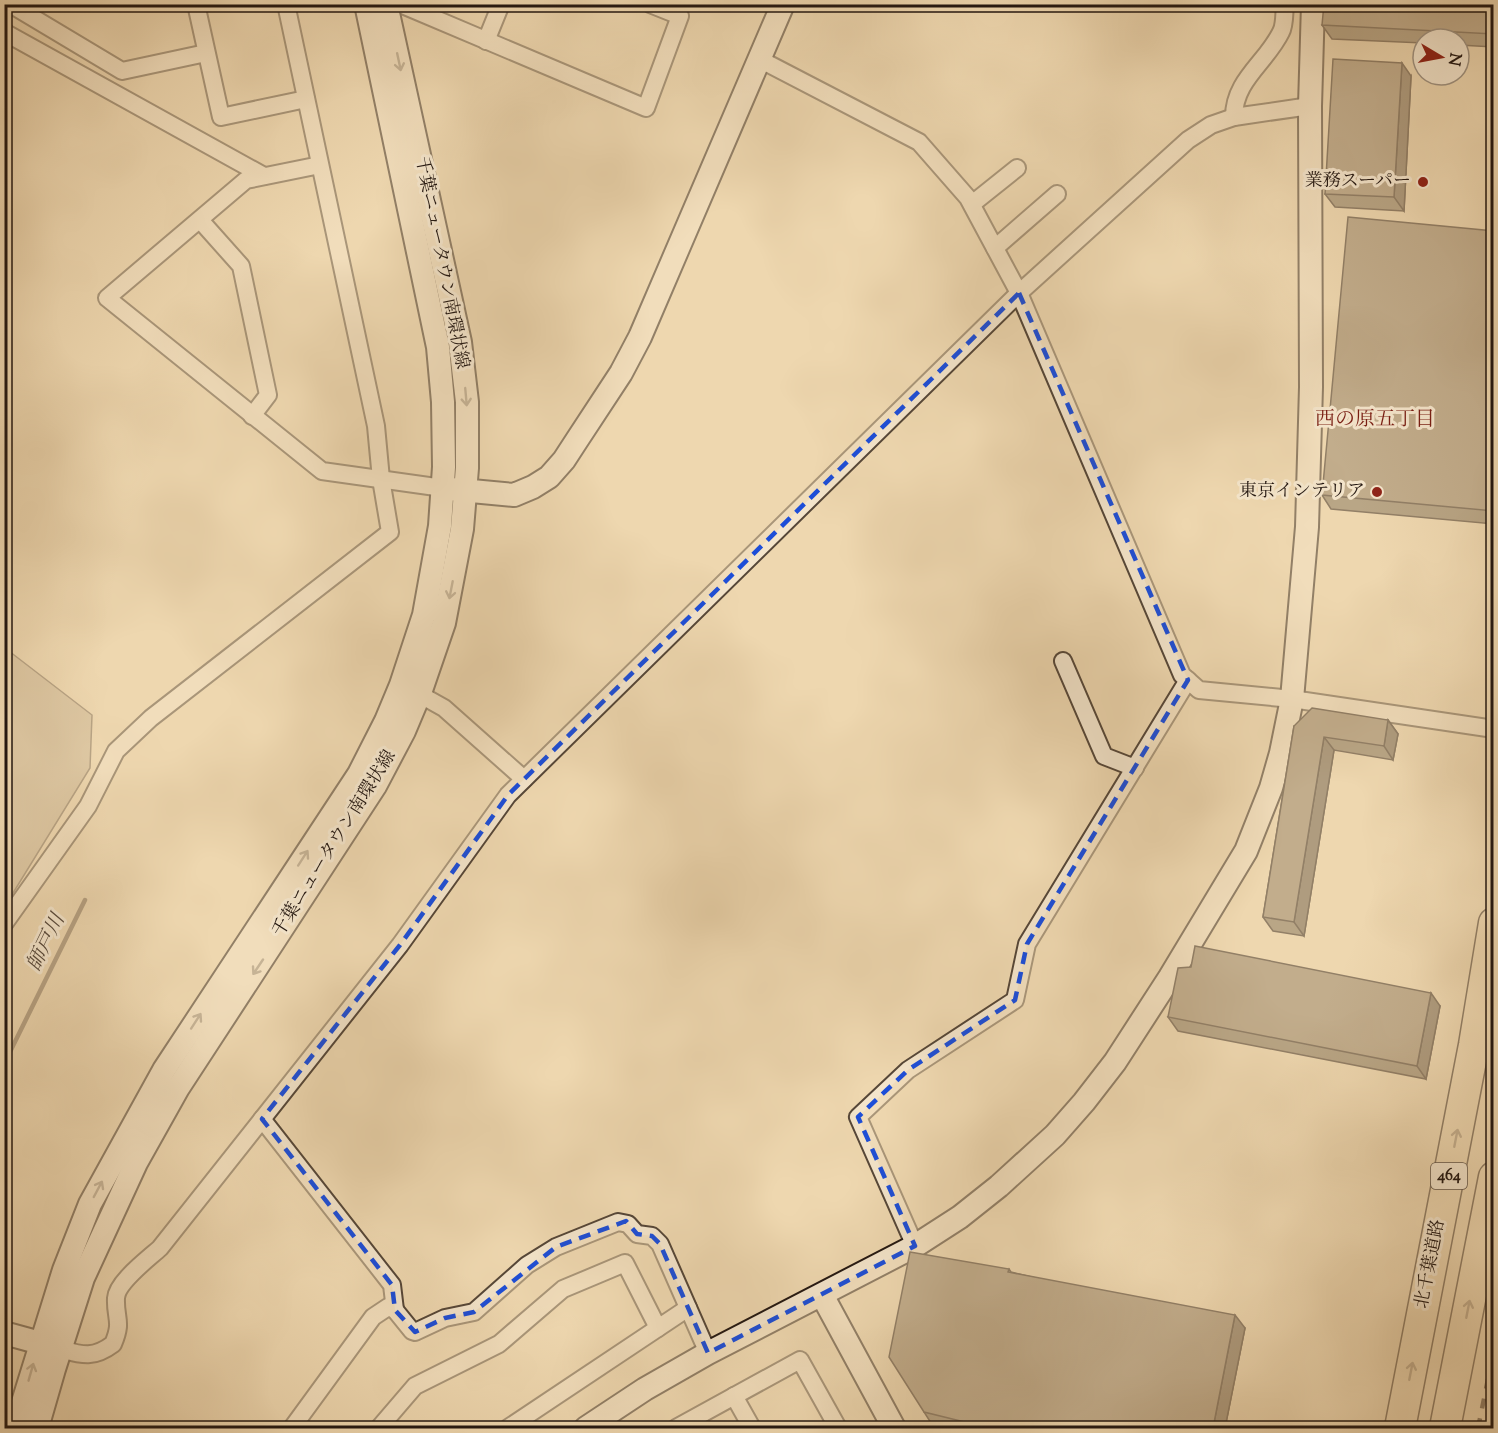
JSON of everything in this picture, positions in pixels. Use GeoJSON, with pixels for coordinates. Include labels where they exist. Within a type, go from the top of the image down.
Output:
{"type":"FeatureCollection","features":[{"type":"Feature","properties":{"kind":"highway","name":"北千葉道路"},"geometry":{"type":"LineString","coordinates":[[1400,1428],[1474,1045],[1494,923]]}},
{"type":"Feature","properties":{"kind":"highway","name":"464"},"geometry":{"type":"LineString","coordinates":[[1445,1428],[1494,1177]]}},
{"type":"Feature","properties":{"kind":"street"},"geometry":{"type":"LineString","coordinates":[[10,4],[122,71],[206,53]]}},
{"type":"Feature","properties":{"kind":"street"},"geometry":{"type":"LineString","coordinates":[[196,4],[221,117],[306,99]]}},
{"type":"Feature","properties":{"kind":"street"},"geometry":{"type":"LineString","coordinates":[[4,924],[88,806],[116,751],[152,718],[390,532],[375,426],[286,4]]}},
{"type":"Feature","properties":{"kind":"street","name":"千葉ニュータウン南環状線"},"geometry":{"type":"LineString","coordinates":[[366,4],[438,347],[443,402],[444,467],[440,526],[410,689]]}},
{"type":"Feature","properties":{"kind":"street","name":"千葉ニュータウン南環状線"},"geometry":{"type":"LineString","coordinates":[[37,1428],[63,1270],[90,1204],[164,1071],[359,774],[386,721],[410,689],[444,623],[462,529],[467,468],[467,402],[460,342],[386,4]]}},
{"type":"Feature","properties":{"kind":"street"},"geometry":{"type":"LineString","coordinates":[[400,4],[646,108],[680,16],[650,4]]}},
{"type":"Feature","properties":{"kind":"street"},"geometry":{"type":"LineString","coordinates":[[486,40],[501,4]]}},
{"type":"Feature","properties":{"kind":"street"},"geometry":{"type":"LineString","coordinates":[[320,165],[246,180],[107,298],[322,471],[442,488],[514,495],[549,477],[564,460],[621,373],[640,337],[761,60],[783,4]]}},
{"type":"Feature","properties":{"kind":"street"},"geometry":{"type":"LineString","coordinates":[[1234,117],[1234,104],[1238,92],[1282,31],[1286,4]]}},
{"type":"Feature","properties":{"kind":"street"},"geometry":{"type":"LineString","coordinates":[[586,1428],[645,1389],[708,1353],[915,1246],[960,1217],[1028,1160],[1084,1102],[1115,1062],[1246,851],[1271,788],[1292,699],[1309,481],[1310,106],[1313,4]]}},
{"type":"Feature","properties":{"kind":"street"},"geometry":{"type":"LineString","coordinates":[[4,32],[264,176]]}},
{"type":"Feature","properties":{"kind":"street"},"geometry":{"type":"LineString","coordinates":[[761,60],[919,142],[972,204],[1019,293],[1182,675],[1188,681],[1199,690],[1292,699],[1494,729]]}},
{"type":"Feature","properties":{"kind":"street"},"geometry":{"type":"LineString","coordinates":[[4,1333],[83,1355],[95,1355],[113,1344],[120,1323],[116,1296],[120,1286],[160,1248],[400,945],[508,795],[1019,293],[1188,140],[1211,125],[1234,117],[1310,106]]}},
{"type":"Feature","properties":{"kind":"street"},"geometry":{"type":"LineString","coordinates":[[972,204],[1017,168]]}},
{"type":"Feature","properties":{"kind":"street"},"geometry":{"type":"LineString","coordinates":[[995,248],[1057,194]]}},
{"type":"Feature","properties":{"kind":"street"},"geometry":{"type":"LineString","coordinates":[[200,220],[241,267],[268,395],[252,416]]}},
{"type":"Feature","properties":{"kind":"street"},"geometry":{"type":"LineString","coordinates":[[1063,661],[1104,756],[1135,768]]}},
{"type":"Feature","properties":{"kind":"street"},"geometry":{"type":"LineString","coordinates":[[915,1246],[858,1117],[908,1070],[1015,1000],[1027,944],[1188,681]]}},
{"type":"Feature","properties":{"kind":"street"},"geometry":{"type":"LineString","coordinates":[[410,689],[444,708],[524,779]]}},
{"type":"Feature","properties":{"kind":"street"},"geometry":{"type":"LineString","coordinates":[[262,1119],[392,1285],[395,1310]]}},
{"type":"Feature","properties":{"kind":"street"},"geometry":{"type":"LineString","coordinates":[[292,1428],[373,1317],[388,1307],[395,1310],[411,1331],[415,1332],[445,1318],[470,1314],[527,1265],[556,1247],[623,1221],[637,1234],[656,1238],[708,1353]]}},
{"type":"Feature","properties":{"kind":"street"},"geometry":{"type":"LineString","coordinates":[[379,1428],[415,1386],[499,1344],[563,1289],[625,1263],[658,1328]]}},
{"type":"Feature","properties":{"kind":"street"},"geometry":{"type":"LineString","coordinates":[[822,1295],[894,1428]]}},
{"type":"Feature","properties":{"kind":"street"},"geometry":{"type":"LineString","coordinates":[[508,1428],[688,1308]]}},
{"type":"Feature","properties":{"kind":"street","name":"千葉ニュータウン南環状線"},"geometry":{"type":"LineString","coordinates":[[15,1428],[50,1346]]}},
{"type":"Feature","properties":{"kind":"street"},"geometry":{"type":"LineString","coordinates":[[676,1428],[800,1360],[838,1428]]}},
{"type":"Feature","properties":{"kind":"street"},"geometry":{"type":"LineString","coordinates":[[734,1396],[752,1428]]}},
{"type":"Feature","properties":{"kind":"highlighted area"},"geometry":{"type":"Polygon","coordinates":[[[1019,293],[1188,680],[1027,944],[1015,1000],[908,1070],[858,1117],[915,1246],[708,1353],[660,1244],[652,1236],[637,1234],[626,1221],[556,1247],[474,1312],[445,1318],[415,1332],[395,1310],[392,1285],[262,1119],[400,945],[508,795],[1019,293]]]}},
{"type":"Feature","properties":{"kind":"shaded area"},"geometry":{"type":"Polygon","coordinates":[[[5,648],[92,715],[90,768],[5,906],[5,648]]]}},
{"type":"Feature","properties":{"kind":"building"},"geometry":{"type":"Polygon","coordinates":[[[1324,4],[1494,4],[1494,34],[1471,33],[1471,27],[1411,27],[1411,30],[1322,25],[1324,4]]]}},
{"type":"Feature","properties":{"kind":"building"},"geometry":{"type":"Polygon","coordinates":[[[1333,59],[1402,63],[1394,197],[1325,194],[1333,59]]]}},
{"type":"Feature","properties":{"kind":"building"},"geometry":{"type":"Polygon","coordinates":[[[1348,217],[1494,231],[1494,511],[1322,495],[1348,217]]]}},
{"type":"Feature","properties":{"kind":"building"},"geometry":{"type":"Polygon","coordinates":[[[1312,708],[1388,720],[1384,746],[1324,737],[1294,922],[1263,917],[1294,726],[1312,708]]]}},
{"type":"Feature","properties":{"kind":"building"},"geometry":{"type":"Polygon","coordinates":[[[1195,946],[1431,993],[1417,1066],[1168,1017],[1178,968],[1191,967],[1195,946]]]}},
{"type":"Feature","properties":{"kind":"building"},"geometry":{"type":"Polygon","coordinates":[[[910,1252],[1009,1269],[1008,1272],[1235,1315],[1213,1428],[989,1428],[924,1412],[889,1357],[910,1252]]]}},
{"type":"Feature","properties":{"kind":"waterway","name":"師戸川"},"geometry":{"type":"LineString","coordinates":[[4,1064],[85,900]]}},
{"type":"Feature","properties":{"kind":"railway"},"geometry":{"type":"LineString","coordinates":[[1478,1428],[1494,1350]]}},
{"type":"Feature","properties":{"kind":"place","name":"業務スーパー"},"geometry":{"type":"Point","coordinates":[1423,182]}},
{"type":"Feature","properties":{"kind":"place","name":"東京インテリア"},"geometry":{"type":"Point","coordinates":[1377,492]}},
{"type":"Feature","properties":{"kind":"district","name":"西の原五丁目"},"geometry":{"type":"Point","coordinates":[1375,420]}}]}
